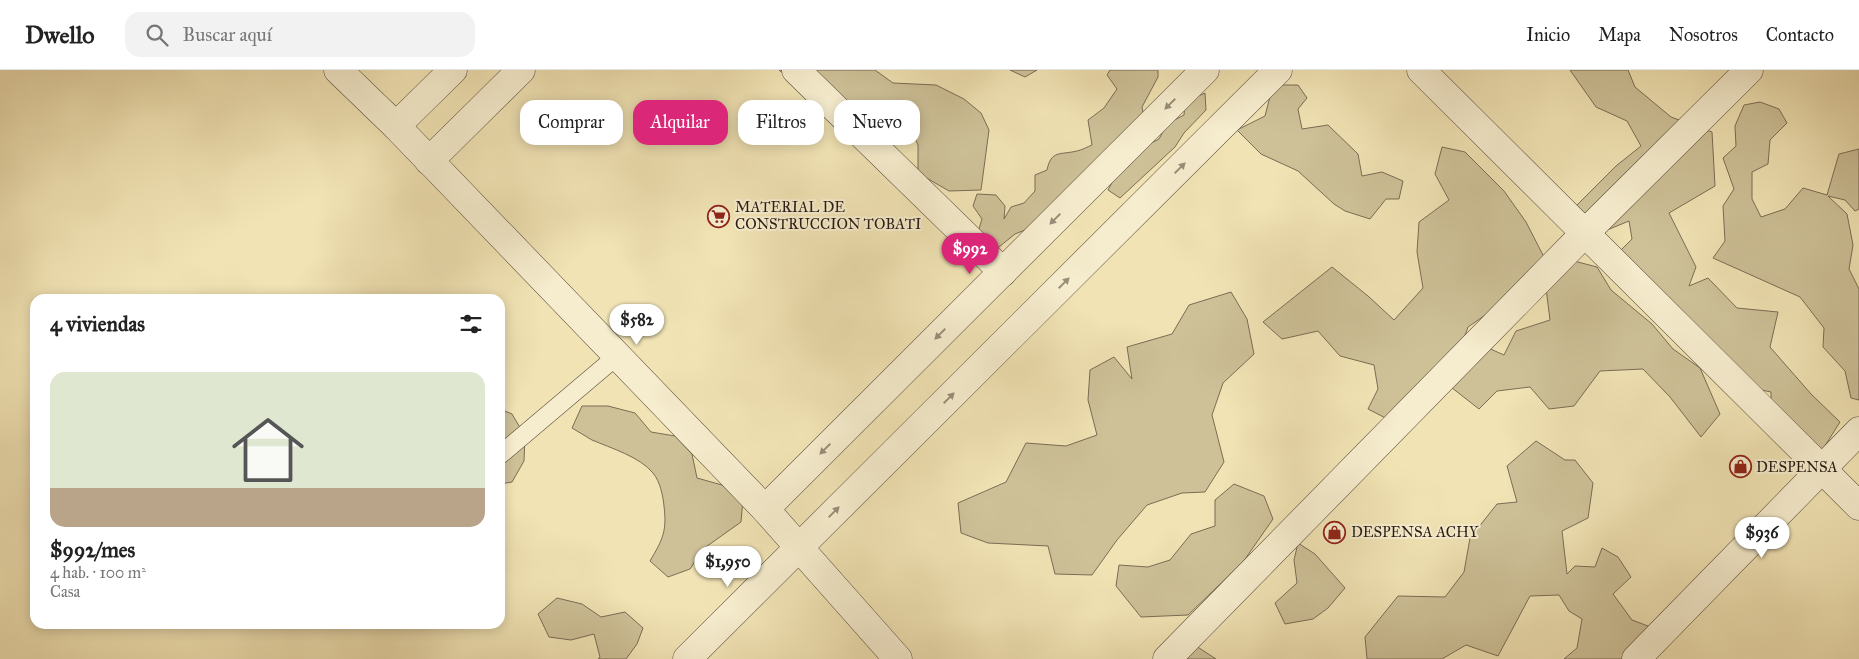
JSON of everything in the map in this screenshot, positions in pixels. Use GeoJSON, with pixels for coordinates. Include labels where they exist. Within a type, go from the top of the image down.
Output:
{"type":"FeatureCollection","features":[{"type":"Feature","properties":{"kind":"street"},"geometry":{"type":"LineString","coordinates":[[338,70],[396,126],[765,509],[898,659]]}},
{"type":"Feature","properties":{"kind":"street"},"geometry":{"type":"LineString","coordinates":[[396,126],[453,70]]}},
{"type":"Feature","properties":{"kind":"street"},"geometry":{"type":"LineString","coordinates":[[429,161],[521,70]]}},
{"type":"Feature","properties":{"kind":"street"},"geometry":{"type":"LineString","coordinates":[[796,70],[1003,272]]}},
{"type":"Feature","properties":{"kind":"street"},"geometry":{"type":"LineString","coordinates":[[765,509],[1205,70]]}},
{"type":"Feature","properties":{"kind":"street"},"geometry":{"type":"LineString","coordinates":[[687,659],[1278,70]]}},
{"type":"Feature","properties":{"kind":"street"},"geometry":{"type":"LineString","coordinates":[[1421,70],[1859,506]]}},
{"type":"Feature","properties":{"kind":"street"},"geometry":{"type":"LineString","coordinates":[[1167,659],[1585,233],[1749,70]]}},
{"type":"Feature","properties":{"kind":"street"},"geometry":{"type":"LineString","coordinates":[[1636,659],[1859,431]]}},
{"type":"Feature","properties":{"kind":"lane"},"geometry":{"type":"LineString","coordinates":[[505,451],[617,356]]}},
{"type":"Feature","properties":{"kind":"shaded area"},"geometry":{"type":"Polygon","coordinates":[[[779,70],[875,70],[893,83],[936,85],[964,99],[981,113],[989,130],[981,190],[949,191],[918,173],[920,100],[834,100],[834,103],[806,92],[779,70]]]}},
{"type":"Feature","properties":{"kind":"shaded area"},"geometry":{"type":"Polygon","coordinates":[[[1010,70],[1037,70],[1025,77],[1010,70]]]}},
{"type":"Feature","properties":{"kind":"shaded area"},"geometry":{"type":"Polygon","coordinates":[[[1110,70],[1158,70],[1158,77],[1142,107],[1145,123],[1035,226],[1015,234],[994,251],[978,232],[982,219],[973,206],[977,194],[996,195],[1005,206],[1004,219],[1011,207],[1024,203],[1035,191],[1035,175],[1047,170],[1054,156],[1061,153],[1079,151],[1092,145],[1088,120],[1104,108],[1117,89],[1107,75],[1110,70]]]}},
{"type":"Feature","properties":{"kind":"shaded area"},"geometry":{"type":"Polygon","coordinates":[[[1570,70],[1628,70],[1635,87],[1671,117],[1712,132],[1715,186],[1669,213],[1696,267],[1689,286],[1708,278],[1737,308],[1778,312],[1770,347],[1811,394],[1840,422],[1818,457],[1771,411],[1771,392],[1747,387],[1618,253],[1632,239],[1629,221],[1595,235],[1572,210],[1616,166],[1641,146],[1627,121],[1596,107],[1570,70]]]}},
{"type":"Feature","properties":{"kind":"shaded area"},"geometry":{"type":"Polygon","coordinates":[[[1273,85],[1298,85],[1307,98],[1298,109],[1302,129],[1328,125],[1358,154],[1362,176],[1382,172],[1403,181],[1399,199],[1386,199],[1370,219],[1345,211],[1334,204],[1298,171],[1261,154],[1237,130],[1265,116],[1273,85]]]}},
{"type":"Feature","properties":{"kind":"shaded area"},"geometry":{"type":"Polygon","coordinates":[[[1205,93],[1206,110],[1184,133],[1175,147],[1120,198],[1108,190],[1115,177],[1130,165],[1142,148],[1159,139],[1167,124],[1184,115],[1185,102],[1205,93]]]}},
{"type":"Feature","properties":{"kind":"shaded area"},"geometry":{"type":"Polygon","coordinates":[[[1760,102],[1779,109],[1787,123],[1770,140],[1768,164],[1752,172],[1752,199],[1761,217],[1785,209],[1803,188],[1827,195],[1839,154],[1859,149],[1859,209],[1855,211],[1845,200],[1828,196],[1847,214],[1853,245],[1849,269],[1859,289],[1859,400],[1851,398],[1845,371],[1823,347],[1824,328],[1800,297],[1713,258],[1725,241],[1723,206],[1734,189],[1723,158],[1736,146],[1735,126],[1744,105],[1760,102]]]}},
{"type":"Feature","properties":{"kind":"shaded area"},"geometry":{"type":"Polygon","coordinates":[[[1442,147],[1465,152],[1504,191],[1526,222],[1545,259],[1507,300],[1468,327],[1453,369],[1405,428],[1368,409],[1378,389],[1374,365],[1340,356],[1318,331],[1282,339],[1263,322],[1332,267],[1394,320],[1423,288],[1417,252],[1419,222],[1449,200],[1435,174],[1442,147]]]}},
{"type":"Feature","properties":{"kind":"shaded area"},"geometry":{"type":"Polygon","coordinates":[[[1574,261],[1597,267],[1611,290],[1652,324],[1673,349],[1700,368],[1720,414],[1701,437],[1670,397],[1643,369],[1600,371],[1574,406],[1549,409],[1530,387],[1497,391],[1479,409],[1447,384],[1486,347],[1504,355],[1516,331],[1550,320],[1546,288],[1574,261]]]}},
{"type":"Feature","properties":{"kind":"shaded area"},"geometry":{"type":"Polygon","coordinates":[[[1231,292],[1247,319],[1254,354],[1223,383],[1212,415],[1224,462],[1205,492],[1182,493],[1147,505],[1117,540],[1092,575],[1055,574],[1048,546],[988,543],[961,533],[958,503],[1006,482],[1026,443],[1066,446],[1097,435],[1088,400],[1090,370],[1114,357],[1132,379],[1127,347],[1172,334],[1189,305],[1231,292]]]}},
{"type":"Feature","properties":{"kind":"shaded area"},"geometry":{"type":"Polygon","coordinates":[[[582,406],[608,406],[635,413],[651,432],[675,436],[692,454],[697,478],[722,485],[743,499],[741,522],[703,549],[690,569],[668,577],[650,561],[661,541],[664,529],[664,502],[658,480],[641,462],[592,440],[572,428],[582,406]]]}},
{"type":"Feature","properties":{"kind":"shaded area"},"geometry":{"type":"Polygon","coordinates":[[[505,411],[512,414],[525,436],[524,461],[512,482],[505,483],[505,411]]]}},
{"type":"Feature","properties":{"kind":"shaded area"},"geometry":{"type":"Polygon","coordinates":[[[1536,441],[1565,460],[1575,460],[1593,483],[1588,518],[1562,531],[1567,574],[1575,566],[1595,567],[1602,548],[1618,557],[1631,577],[1613,594],[1632,620],[1648,626],[1649,653],[1645,659],[1564,659],[1577,648],[1582,619],[1569,611],[1559,595],[1530,596],[1498,656],[1466,645],[1442,659],[1367,659],[1365,637],[1398,596],[1445,597],[1464,572],[1470,538],[1497,504],[1517,502],[1507,466],[1536,441]]]}},
{"type":"Feature","properties":{"kind":"shaded area"},"geometry":{"type":"Polygon","coordinates":[[[1234,484],[1264,496],[1273,519],[1243,562],[1188,615],[1141,617],[1116,586],[1119,565],[1148,567],[1170,560],[1191,534],[1215,526],[1215,500],[1234,484]]]}},
{"type":"Feature","properties":{"kind":"shaded area"},"geometry":{"type":"Polygon","coordinates":[[[1298,543],[1315,554],[1345,588],[1328,608],[1313,619],[1285,624],[1275,603],[1297,583],[1294,560],[1298,543]]]}},
{"type":"Feature","properties":{"kind":"shaded area"},"geometry":{"type":"Polygon","coordinates":[[[557,598],[582,604],[601,617],[625,612],[643,628],[637,644],[626,659],[598,659],[600,657],[594,634],[571,640],[549,637],[538,614],[557,598]]]}},
{"type":"Feature","properties":{"kind":"shaded area"},"geometry":{"type":"Polygon","coordinates":[[[1193,644],[1216,659],[1171,659],[1193,644]]]}},
{"type":"Feature","properties":{"kind":"place","name":"MATERIAL DE CONSTRUCCION TOBATI"},"geometry":{"type":"Point","coordinates":[719,216]}},
{"type":"Feature","properties":{"kind":"place","name":"DESPENSA"},"geometry":{"type":"Point","coordinates":[1740,467]}},
{"type":"Feature","properties":{"kind":"place","name":"DESPENSA ACHY"},"geometry":{"type":"Point","coordinates":[1335,532]}}]}
